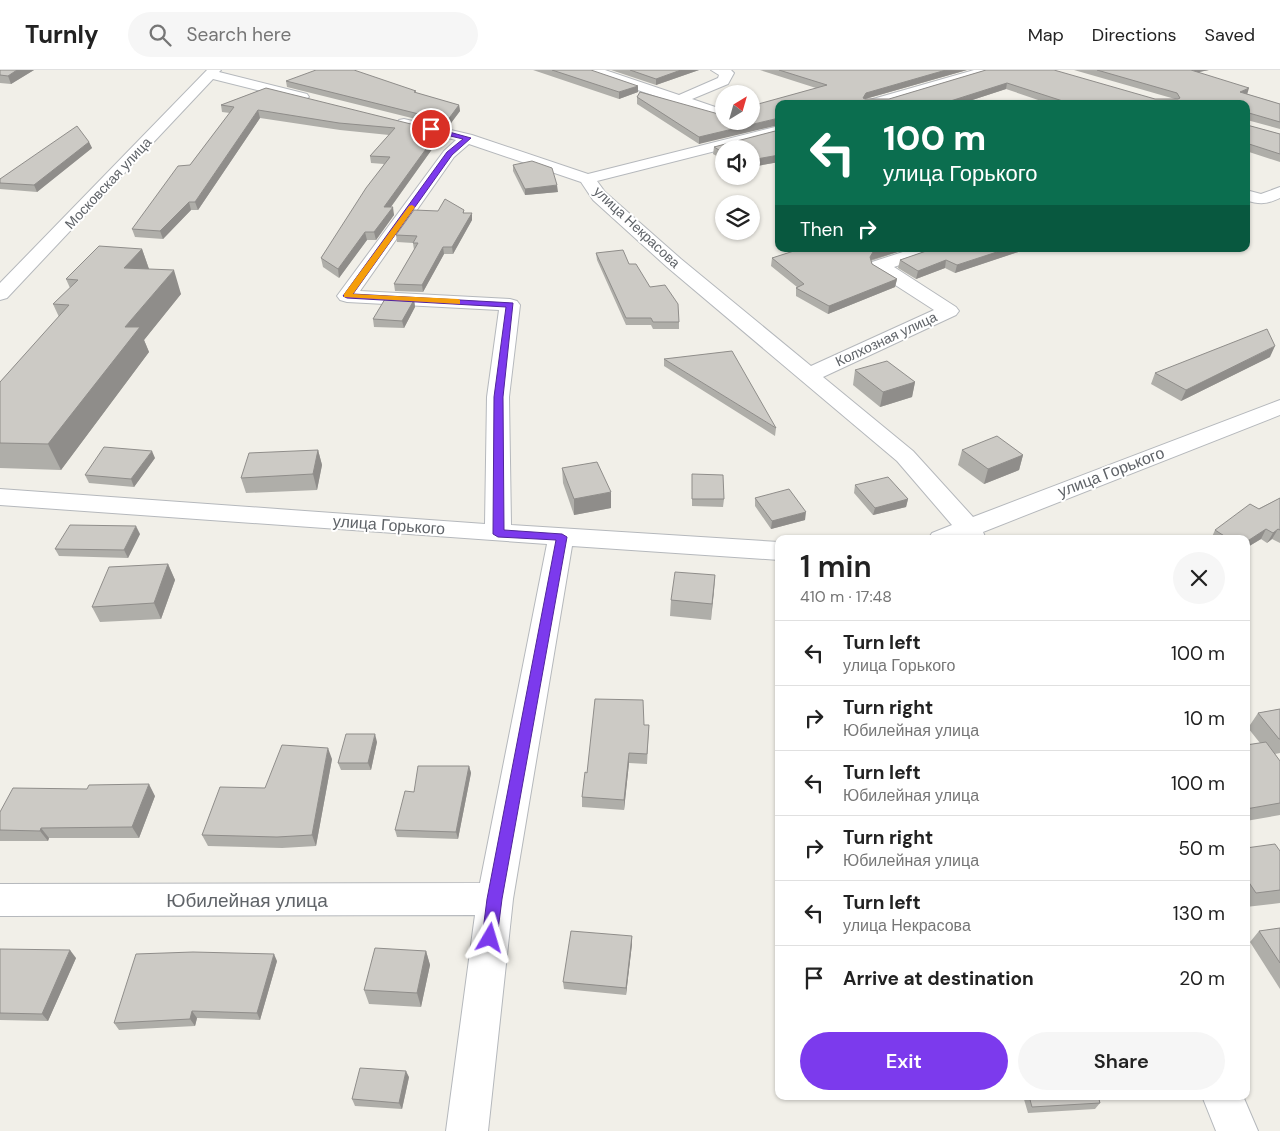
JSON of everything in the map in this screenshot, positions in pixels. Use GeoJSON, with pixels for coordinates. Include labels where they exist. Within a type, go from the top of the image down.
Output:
{"type":"FeatureCollection","features":[{"type":"Feature","properties":{"kind":"street"},"geometry":{"type":"LineString","coordinates":[[592,70],[715,112]]}},
{"type":"Feature","properties":{"kind":"street"},"geometry":{"type":"LineString","coordinates":[[681,99],[723,82],[727,73],[718,70]]}},
{"type":"Feature","properties":{"kind":"street"},"geometry":{"type":"LineString","coordinates":[[885,100],[988,70]]}},
{"type":"Feature","properties":{"kind":"street"},"geometry":{"type":"LineString","coordinates":[[212,72],[315,100]]}},
{"type":"Feature","properties":{"kind":"street","name":"Московская улица"},"geometry":{"type":"LineString","coordinates":[[0,294],[212,72]]}},
{"type":"Feature","properties":{"kind":"street","name":"улица Некрасова"},"geometry":{"type":"LineString","coordinates":[[392,119],[468,138],[587,179],[599,196],[674,263],[905,456],[971,533]]}},
{"type":"Feature","properties":{"kind":"street"},"geometry":{"type":"LineString","coordinates":[[760,128],[774,132]]}},
{"type":"Feature","properties":{"kind":"street"},"geometry":{"type":"LineString","coordinates":[[587,179],[774,132]]}},
{"type":"Feature","properties":{"kind":"street"},"geometry":{"type":"LineString","coordinates":[[468,138],[449,154],[347,296],[510,305],[498,397],[498,534]]}},
{"type":"Feature","properties":{"kind":"street"},"geometry":{"type":"LineString","coordinates":[[1250,196],[1262,200],[1280,192]]}},
{"type":"Feature","properties":{"kind":"street","name":"Колхозная улица"},"geometry":{"type":"LineString","coordinates":[[809,375],[949,311],[879,266],[921,252]]}},
{"type":"Feature","properties":{"kind":"street","name":"улица Горького"},"geometry":{"type":"LineString","coordinates":[[971,533],[1280,407]]}},
{"type":"Feature","properties":{"kind":"street","name":"улица Горького"},"geometry":{"type":"LineString","coordinates":[[0,497],[498,534],[775,551]]}},
{"type":"Feature","properties":{"kind":"street"},"geometry":{"type":"LineString","coordinates":[[467,1131],[495,899],[562,537]]}},
{"type":"Feature","properties":{"kind":"street","name":"Юбилейная улица"},"geometry":{"type":"LineString","coordinates":[[0,900],[495,899]]}},
{"type":"Feature","properties":{"kind":"street"},"geometry":{"type":"LineString","coordinates":[[1224,1100],[1237,1131]]}},
{"type":"Feature","properties":{"kind":"building"},"geometry":{"type":"Polygon","coordinates":[[[0,70],[17,70],[8,76],[0,75],[0,70]]]}},
{"type":"Feature","properties":{"kind":"building"},"geometry":{"type":"Polygon","coordinates":[[[316,70],[354,70],[416,91],[414,92],[459,105],[447,121],[286,81],[316,70]]]}},
{"type":"Feature","properties":{"kind":"building"},"geometry":{"type":"Polygon","coordinates":[[[552,70],[591,70],[638,86],[619,92],[552,70]]]}},
{"type":"Feature","properties":{"kind":"building"},"geometry":{"type":"Polygon","coordinates":[[[630,70],[681,70],[656,79],[630,70]]]}},
{"type":"Feature","properties":{"kind":"building"},"geometry":{"type":"Polygon","coordinates":[[[779,70],[946,70],[866,93],[863,98],[865,99],[889,99],[986,70],[1054,70],[1155,99],[1178,99],[1180,98],[1177,93],[1097,70],[1191,70],[1249,88],[1240,92],[1280,104],[1280,122],[1250,113],[1250,100],[1060,100],[1007,83],[954,100],[775,100],[775,119],[760,123],[760,104],[827,85],[779,70]]]}},
{"type":"Feature","properties":{"kind":"building"},"geometry":{"type":"Polygon","coordinates":[[[266,88],[439,131],[384,207],[393,207],[374,232],[365,232],[338,269],[321,258],[366,188],[390,157],[370,156],[395,128],[339,123],[258,110],[195,202],[189,202],[160,231],[132,229],[178,166],[190,165],[234,107],[221,105],[266,88]]]}},
{"type":"Feature","properties":{"kind":"building"},"geometry":{"type":"Polygon","coordinates":[[[640,92],[715,113],[715,130],[728,130],[699,137],[637,97],[640,92]]]}},
{"type":"Feature","properties":{"kind":"building"},"geometry":{"type":"Polygon","coordinates":[[[77,126],[89,142],[34,185],[0,183],[0,179],[77,126]]]}},
{"type":"Feature","properties":{"kind":"building"},"geometry":{"type":"Polygon","coordinates":[[[1250,126],[1280,134],[1280,154],[1250,144],[1250,126]]]}},
{"type":"Feature","properties":{"kind":"building"},"geometry":{"type":"Polygon","coordinates":[[[775,131],[775,156],[760,158],[760,140],[741,140],[775,131]]]}},
{"type":"Feature","properties":{"kind":"building"},"geometry":{"type":"Polygon","coordinates":[[[532,161],[552,168],[557,185],[525,189],[513,165],[532,161]]]}},
{"type":"Feature","properties":{"kind":"building"},"geometry":{"type":"Polygon","coordinates":[[[445,199],[464,210],[463,213],[472,213],[452,247],[443,247],[422,285],[394,284],[418,243],[413,243],[417,236],[396,235],[414,210],[438,211],[445,199]]]}},
{"type":"Feature","properties":{"kind":"building"},"geometry":{"type":"Polygon","coordinates":[[[99,246],[142,249],[124,268],[174,270],[125,327],[140,327],[48,444],[0,443],[0,382],[69,305],[53,304],[78,280],[66,279],[99,246]]]}},
{"type":"Feature","properties":{"kind":"building"},"geometry":{"type":"Polygon","coordinates":[[[623,250],[629,264],[636,264],[650,287],[665,285],[678,304],[679,322],[653,322],[651,318],[626,318],[596,253],[623,250]]]}},
{"type":"Feature","properties":{"kind":"building"},"geometry":{"type":"Polygon","coordinates":[[[791,252],[873,252],[870,257],[872,264],[897,279],[829,306],[796,288],[804,284],[772,258],[791,252]]]}},
{"type":"Feature","properties":{"kind":"building"},"geometry":{"type":"Polygon","coordinates":[[[923,252],[997,252],[957,265],[946,260],[918,271],[900,260],[923,252]]]}},
{"type":"Feature","properties":{"kind":"building"},"geometry":{"type":"Polygon","coordinates":[[[385,299],[414,300],[402,321],[373,319],[385,299]]]}},
{"type":"Feature","properties":{"kind":"building"},"geometry":{"type":"Polygon","coordinates":[[[1267,329],[1275,346],[1186,390],[1155,373],[1267,329]]]}},
{"type":"Feature","properties":{"kind":"building"},"geometry":{"type":"Polygon","coordinates":[[[732,351],[776,428],[664,359],[732,351]]]}},
{"type":"Feature","properties":{"kind":"building"},"geometry":{"type":"Polygon","coordinates":[[[887,361],[915,382],[883,392],[855,370],[887,361]]]}},
{"type":"Feature","properties":{"kind":"building"},"geometry":{"type":"Polygon","coordinates":[[[997,436],[1023,455],[988,469],[962,450],[997,436]]]}},
{"type":"Feature","properties":{"kind":"building"},"geometry":{"type":"Polygon","coordinates":[[[104,447],[152,451],[131,479],[85,475],[104,447]]]}},
{"type":"Feature","properties":{"kind":"building"},"geometry":{"type":"Polygon","coordinates":[[[318,450],[313,474],[241,478],[249,453],[318,450]]]}},
{"type":"Feature","properties":{"kind":"building"},"geometry":{"type":"Polygon","coordinates":[[[597,462],[611,492],[574,499],[562,468],[597,462]]]}},
{"type":"Feature","properties":{"kind":"building"},"geometry":{"type":"Polygon","coordinates":[[[692,474],[723,475],[724,499],[692,499],[692,474]]]}},
{"type":"Feature","properties":{"kind":"building"},"geometry":{"type":"Polygon","coordinates":[[[888,477],[908,499],[875,508],[855,485],[888,477]]]}},
{"type":"Feature","properties":{"kind":"building"},"geometry":{"type":"Polygon","coordinates":[[[789,489],[806,512],[772,521],[755,498],[789,489]]]}},
{"type":"Feature","properties":{"kind":"building"},"geometry":{"type":"Polygon","coordinates":[[[1280,498],[1280,530],[1278,529],[1273,533],[1266,529],[1250,539],[1250,535],[1223,535],[1215,530],[1250,504],[1259,509],[1280,498]]]}},
{"type":"Feature","properties":{"kind":"building"},"geometry":{"type":"Polygon","coordinates":[[[70,525],[136,526],[124,550],[55,549],[70,525]]]}},
{"type":"Feature","properties":{"kind":"building"},"geometry":{"type":"Polygon","coordinates":[[[168,564],[154,603],[92,607],[109,567],[168,564]]]}},
{"type":"Feature","properties":{"kind":"building"},"geometry":{"type":"Polygon","coordinates":[[[675,572],[715,575],[712,604],[671,600],[675,572]]]}},
{"type":"Feature","properties":{"kind":"building"},"geometry":{"type":"Polygon","coordinates":[[[595,699],[643,700],[644,725],[649,725],[647,754],[629,753],[624,800],[582,797],[585,772],[587,773],[595,699]]]}},
{"type":"Feature","properties":{"kind":"building"},"geometry":{"type":"Polygon","coordinates":[[[1280,709],[1280,739],[1279,739],[1258,713],[1280,709]]]}},
{"type":"Feature","properties":{"kind":"building"},"geometry":{"type":"Polygon","coordinates":[[[346,734],[375,734],[368,763],[338,763],[346,734]]]}},
{"type":"Feature","properties":{"kind":"building"},"geometry":{"type":"Polygon","coordinates":[[[1266,742],[1280,761],[1280,803],[1250,808],[1250,744],[1266,742]]]}},
{"type":"Feature","properties":{"kind":"building"},"geometry":{"type":"Polygon","coordinates":[[[282,745],[328,748],[312,835],[277,837],[202,835],[220,787],[265,788],[282,745]]]}},
{"type":"Feature","properties":{"kind":"building"},"geometry":{"type":"Polygon","coordinates":[[[418,766],[469,766],[456,832],[395,830],[405,791],[414,792],[418,766]]]}},
{"type":"Feature","properties":{"kind":"building"},"geometry":{"type":"Polygon","coordinates":[[[149,784],[132,827],[41,828],[40,831],[0,830],[0,812],[13,788],[87,789],[89,785],[149,784]]]}},
{"type":"Feature","properties":{"kind":"building"},"geometry":{"type":"Polygon","coordinates":[[[1275,844],[1280,851],[1280,890],[1256,893],[1250,884],[1250,847],[1275,844]]]}},
{"type":"Feature","properties":{"kind":"building"},"geometry":{"type":"Polygon","coordinates":[[[1280,928],[1280,963],[1259,931],[1280,928]]]}},
{"type":"Feature","properties":{"kind":"building"},"geometry":{"type":"Polygon","coordinates":[[[571,931],[632,936],[626,988],[563,982],[571,931]]]}},
{"type":"Feature","properties":{"kind":"building"},"geometry":{"type":"Polygon","coordinates":[[[375,948],[426,951],[417,993],[364,990],[375,948]]]}},
{"type":"Feature","properties":{"kind":"building"},"geometry":{"type":"Polygon","coordinates":[[[0,949],[70,950],[42,1014],[0,1013],[0,949]]]}},
{"type":"Feature","properties":{"kind":"building"},"geometry":{"type":"Polygon","coordinates":[[[193,952],[274,954],[257,1013],[192,1011],[190,1019],[114,1023],[136,954],[193,952]]]}},
{"type":"Feature","properties":{"kind":"building"},"geometry":{"type":"Polygon","coordinates":[[[360,1068],[406,1071],[399,1103],[352,1099],[360,1068]]]}},
{"type":"Feature","properties":{"kind":"building"},"geometry":{"type":"Polygon","coordinates":[[[1030,1100],[1099,1100],[1100,1103],[1032,1107],[1030,1100]]]}},
{"type":"Feature","properties":{"kind":"slow traffic"},"geometry":{"type":"LineString","coordinates":[[412,207],[347,296],[458,302]]}},
{"type":"Feature","properties":{"kind":"route"},"geometry":{"type":"LineString","coordinates":[[431,129],[468,138],[449,154],[347,296],[510,305],[498,397],[498,534],[562,537],[495,899],[490,938]]}}]}
